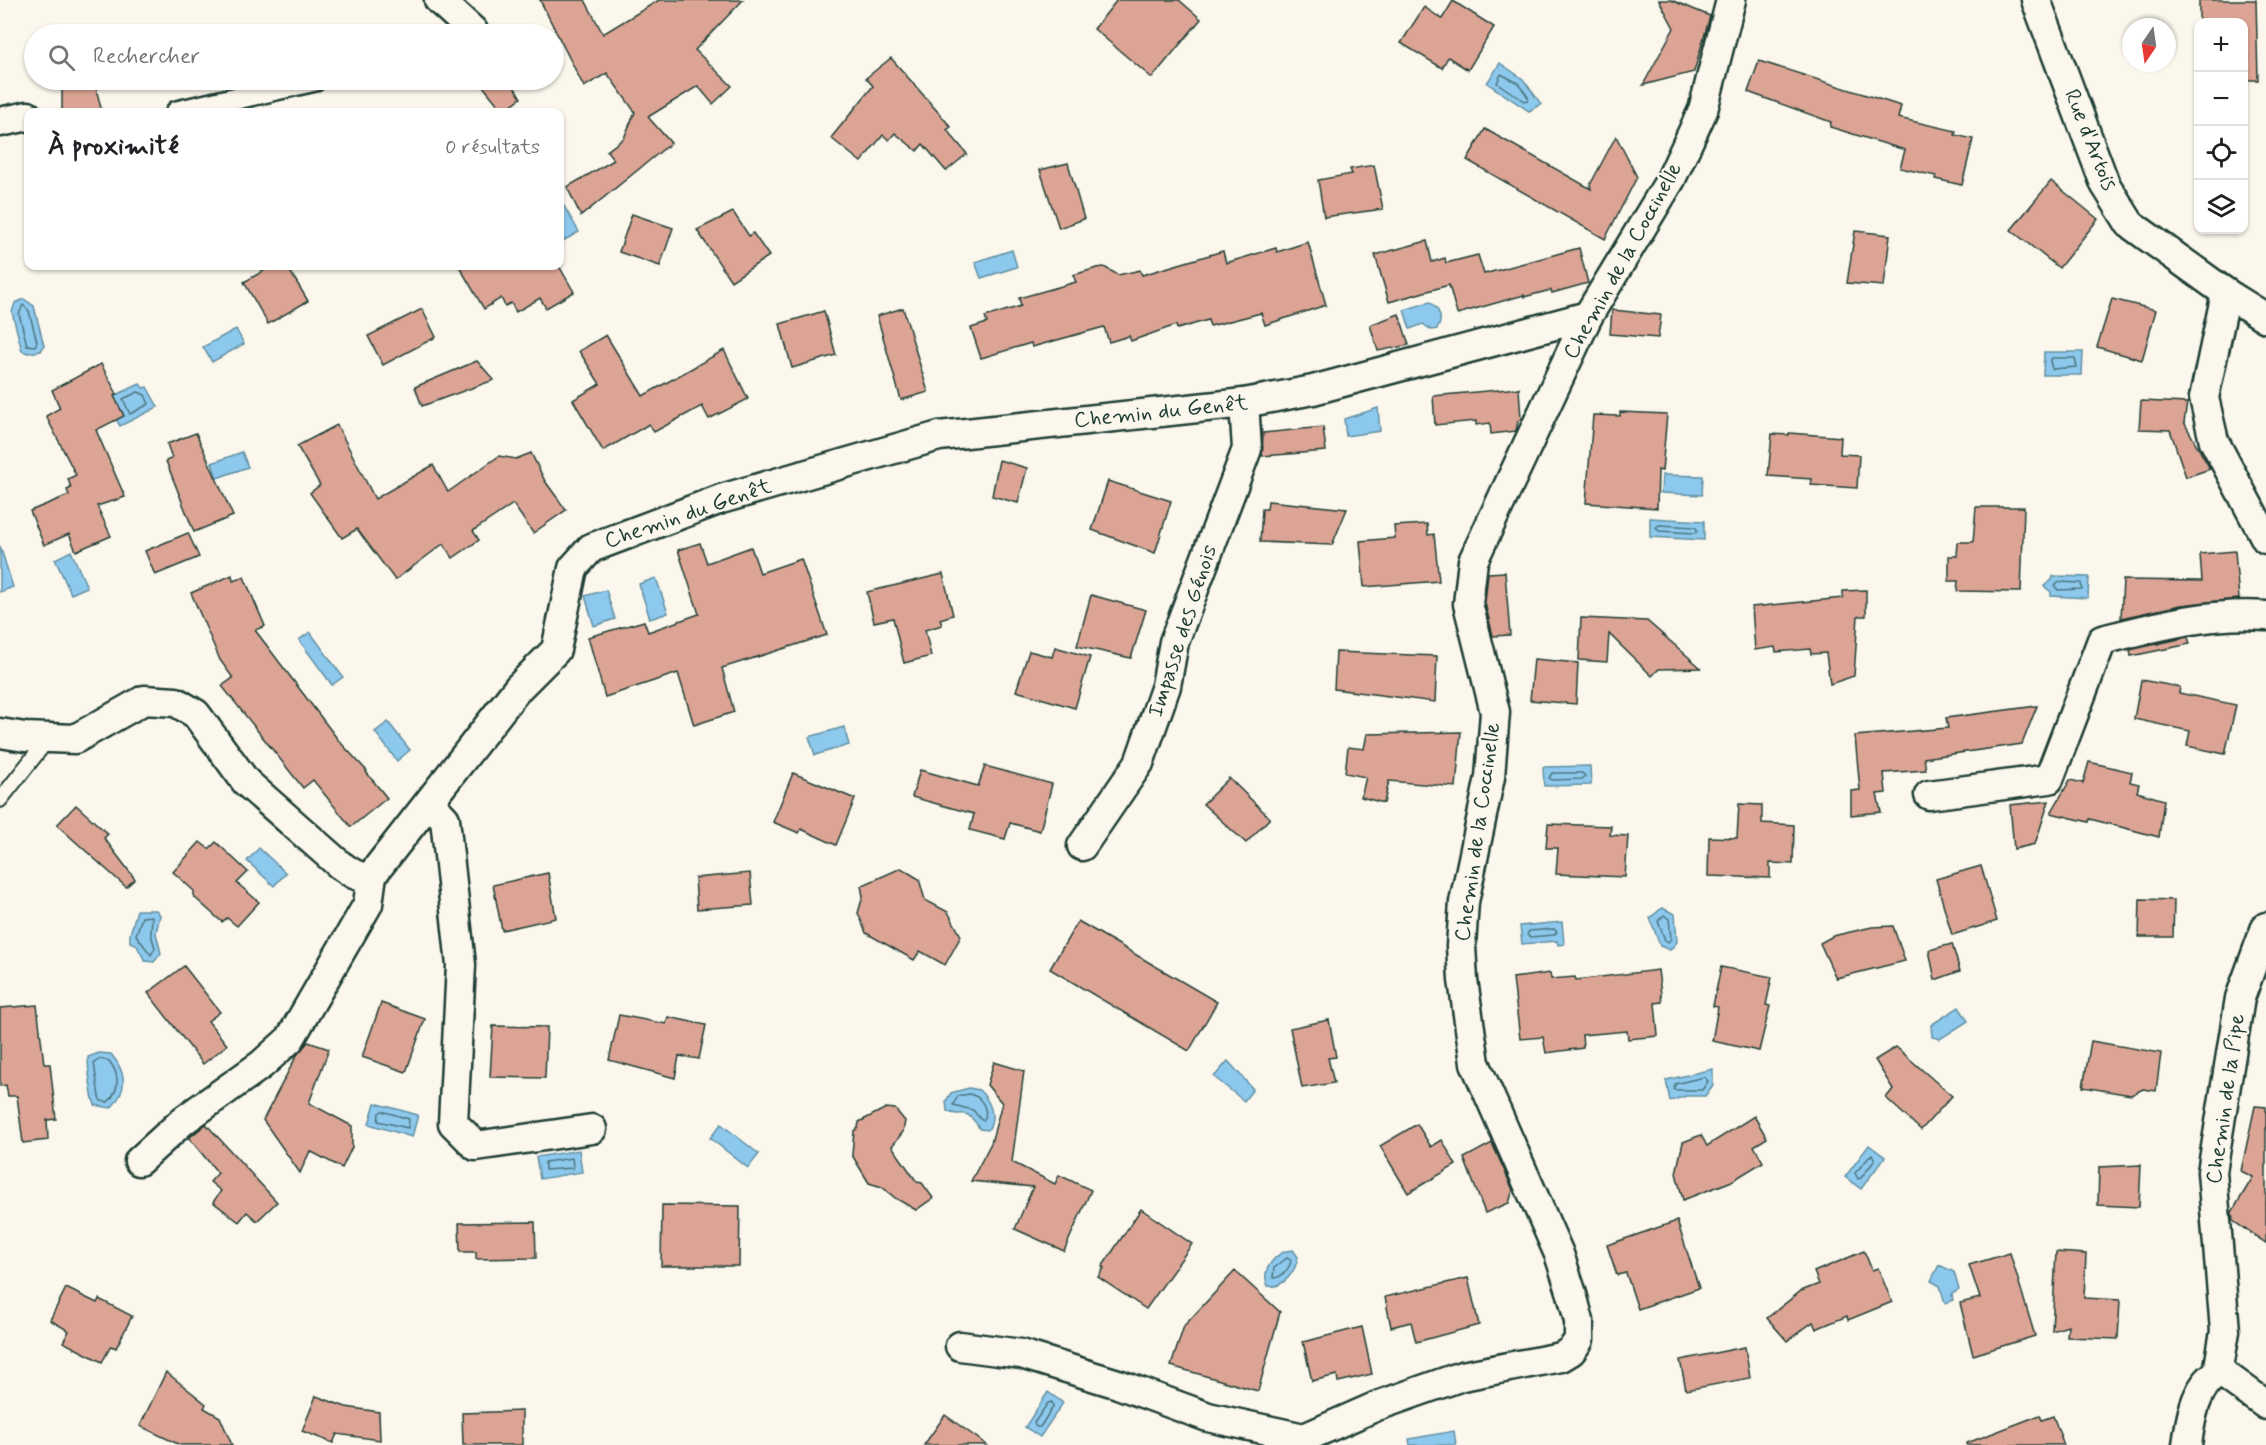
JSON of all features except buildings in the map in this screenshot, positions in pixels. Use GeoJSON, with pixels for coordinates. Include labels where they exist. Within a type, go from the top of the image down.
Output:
{"type":"FeatureCollection","features":[{"type":"Feature","properties":{"kind":"street"},"geometry":{"type":"LineString","coordinates":[[439,0],[462,24]]}},
{"type":"Feature","properties":{"kind":"street","name":"Chemin de la Coccinelle"},"geometry":{"type":"LineString","coordinates":[[960,1346],[1021,1354],[1118,1384],[1208,1417],[1299,1442],[1377,1406],[1462,1376],[1561,1357],[1571,1352],[1579,1340],[1580,1321],[1558,1254],[1475,1063],[1462,980],[1461,946],[1464,902],[1490,777],[1495,712],[1468,604],[1473,561],[1588,316],[1671,179],[1702,110],[1731,0]]}},
{"type":"Feature","properties":{"kind":"street","name":"Rue d'Artois"},"geometry":{"type":"LineString","coordinates":[[2036,0],[2105,184],[2130,224],[2226,293],[2266,318]]}},
{"type":"Feature","properties":{"kind":"street"},"geometry":{"type":"LineString","coordinates":[[194,108],[272,90]]}},
{"type":"Feature","properties":{"kind":"street"},"geometry":{"type":"LineString","coordinates":[[0,122],[24,117]]}},
{"type":"Feature","properties":{"kind":"street"},"geometry":{"type":"LineString","coordinates":[[2226,293],[2204,398],[2214,441],[2266,539]]}},
{"type":"Feature","properties":{"kind":"street","name":"Chemin du Genêt"},"geometry":{"type":"LineString","coordinates":[[372,875],[518,688],[556,650],[573,568],[591,548],[721,499],[939,436],[1244,403],[1313,390],[1588,316]]}},
{"type":"Feature","properties":{"kind":"street","name":"Impasse des Génois"},"geometry":{"type":"LineString","coordinates":[[1082,846],[1139,763],[1166,686],[1174,642],[1247,449],[1244,403]]}},
{"type":"Feature","properties":{"kind":"street"},"geometry":{"type":"LineString","coordinates":[[1929,795],[2049,779],[2102,640],[2174,622],[2230,614],[2266,616]]}},
{"type":"Feature","properties":{"kind":"street"},"geometry":{"type":"LineString","coordinates":[[0,733],[75,739],[144,700],[176,702],[196,714],[246,782],[340,865],[364,878],[372,875],[368,904],[290,1039],[261,1065],[184,1120],[140,1161]]}},
{"type":"Feature","properties":{"kind":"street"},"geometry":{"type":"LineString","coordinates":[[430,803],[446,819],[461,965],[453,1123],[476,1146],[592,1129]]}},
{"type":"Feature","properties":{"kind":"street","name":"Chemin de la Pipe"},"geometry":{"type":"LineString","coordinates":[[2187,1445],[2190,1422],[2201,1392],[2208,1379],[2218,1373],[2225,1331],[2212,1172],[2240,998],[2266,927]]}},
{"type":"Feature","properties":{"kind":"street"},"geometry":{"type":"LineString","coordinates":[[2218,1373],[2225,1375],[2266,1405]]}},
{"type":"Feature","properties":{"kind":"lane"},"geometry":{"type":"LineString","coordinates":[[0,800],[50,738]]}},
{"type":"Feature","properties":{"kind":"water"},"geometry":{"type":"Polygon","coordinates":[[[1500,63],[1523,79],[1541,104],[1529,111],[1487,83],[1500,63]]]}},
{"type":"Feature","properties":{"kind":"water"},"geometry":{"type":"Polygon","coordinates":[[[564,206],[579,232],[564,240],[564,206]]]}},
{"type":"Feature","properties":{"kind":"water"},"geometry":{"type":"Polygon","coordinates":[[[1012,250],[1017,267],[981,278],[975,262],[1012,250]]]}},
{"type":"Feature","properties":{"kind":"water"},"geometry":{"type":"Polygon","coordinates":[[[24,299],[34,306],[44,346],[41,351],[28,353],[22,351],[12,312],[15,303],[24,299]]]}},
{"type":"Feature","properties":{"kind":"water"},"geometry":{"type":"Polygon","coordinates":[[[1430,302],[1440,314],[1437,329],[1431,330],[1423,324],[1410,329],[1404,310],[1430,302]]]}},
{"type":"Feature","properties":{"kind":"water"},"geometry":{"type":"Polygon","coordinates":[[[236,329],[244,344],[212,362],[203,347],[236,329]]]}},
{"type":"Feature","properties":{"kind":"water"},"geometry":{"type":"Polygon","coordinates":[[[2044,352],[2083,352],[2082,375],[2043,375],[2044,352]]]}},
{"type":"Feature","properties":{"kind":"water"},"geometry":{"type":"Polygon","coordinates":[[[140,384],[143,388],[147,387],[158,407],[120,426],[105,400],[140,384]]]}},
{"type":"Feature","properties":{"kind":"water"},"geometry":{"type":"Polygon","coordinates":[[[1378,408],[1380,431],[1346,436],[1344,419],[1378,408]]]}},
{"type":"Feature","properties":{"kind":"water"},"geometry":{"type":"Polygon","coordinates":[[[242,452],[248,467],[217,478],[212,463],[242,452]]]}},
{"type":"Feature","properties":{"kind":"water"},"geometry":{"type":"Polygon","coordinates":[[[1662,475],[1703,476],[1702,495],[1661,493],[1662,475]]]}},
{"type":"Feature","properties":{"kind":"water"},"geometry":{"type":"Polygon","coordinates":[[[1650,518],[1704,521],[1704,540],[1650,537],[1650,518]]]}},
{"type":"Feature","properties":{"kind":"water"},"geometry":{"type":"Polygon","coordinates":[[[0,546],[13,587],[0,592],[0,546]]]}},
{"type":"Feature","properties":{"kind":"water"},"geometry":{"type":"Polygon","coordinates":[[[71,551],[87,587],[71,594],[55,559],[71,551]]]}},
{"type":"Feature","properties":{"kind":"water"},"geometry":{"type":"Polygon","coordinates":[[[2053,576],[2089,577],[2088,598],[2051,596],[2051,592],[2044,586],[2052,580],[2053,576]]]}},
{"type":"Feature","properties":{"kind":"water"},"geometry":{"type":"Polygon","coordinates":[[[656,578],[668,613],[650,619],[639,584],[656,578]]]}},
{"type":"Feature","properties":{"kind":"water"},"geometry":{"type":"Polygon","coordinates":[[[606,590],[615,619],[594,626],[585,596],[606,590]]]}},
{"type":"Feature","properties":{"kind":"water"},"geometry":{"type":"Polygon","coordinates":[[[310,632],[343,677],[332,685],[299,640],[310,632]]]}},
{"type":"Feature","properties":{"kind":"water"},"geometry":{"type":"Polygon","coordinates":[[[388,722],[410,750],[397,761],[375,732],[388,722]]]}},
{"type":"Feature","properties":{"kind":"water"},"geometry":{"type":"Polygon","coordinates":[[[844,727],[849,745],[815,755],[809,737],[844,727]]]}},
{"type":"Feature","properties":{"kind":"water"},"geometry":{"type":"Polygon","coordinates":[[[1590,766],[1591,785],[1544,786],[1543,767],[1590,766]]]}},
{"type":"Feature","properties":{"kind":"water"},"geometry":{"type":"Polygon","coordinates":[[[259,848],[286,873],[274,886],[247,861],[259,848]]]}},
{"type":"Feature","properties":{"kind":"water"},"geometry":{"type":"Polygon","coordinates":[[[1662,908],[1675,914],[1677,942],[1670,950],[1660,946],[1650,918],[1662,908]]]}},
{"type":"Feature","properties":{"kind":"water"},"geometry":{"type":"Polygon","coordinates":[[[137,910],[156,910],[160,915],[156,933],[161,953],[154,962],[145,961],[136,944],[130,942],[137,910]]]}},
{"type":"Feature","properties":{"kind":"water"},"geometry":{"type":"Polygon","coordinates":[[[1562,922],[1564,944],[1558,945],[1557,941],[1522,944],[1520,926],[1562,922]]]}},
{"type":"Feature","properties":{"kind":"water"},"geometry":{"type":"Polygon","coordinates":[[[1959,1007],[1968,1021],[1940,1039],[1932,1037],[1931,1025],[1959,1007]]]}},
{"type":"Feature","properties":{"kind":"water"},"geometry":{"type":"Polygon","coordinates":[[[99,1053],[111,1054],[123,1075],[123,1088],[111,1108],[95,1105],[92,1095],[88,1057],[99,1053]]]}},
{"type":"Feature","properties":{"kind":"water"},"geometry":{"type":"Polygon","coordinates":[[[1228,1061],[1253,1089],[1244,1101],[1214,1077],[1228,1061]]]}},
{"type":"Feature","properties":{"kind":"water"},"geometry":{"type":"Polygon","coordinates":[[[1713,1069],[1713,1085],[1705,1096],[1686,1096],[1670,1101],[1666,1080],[1713,1069]]]}},
{"type":"Feature","properties":{"kind":"water"},"geometry":{"type":"Polygon","coordinates":[[[969,1088],[979,1090],[989,1104],[992,1120],[988,1130],[980,1129],[966,1114],[947,1111],[946,1101],[951,1093],[969,1088]]]}},
{"type":"Feature","properties":{"kind":"water"},"geometry":{"type":"Polygon","coordinates":[[[375,1103],[418,1115],[412,1137],[369,1124],[375,1103]]]}},
{"type":"Feature","properties":{"kind":"water"},"geometry":{"type":"Polygon","coordinates":[[[721,1124],[759,1154],[748,1168],[710,1138],[721,1124]]]}},
{"type":"Feature","properties":{"kind":"water"},"geometry":{"type":"Polygon","coordinates":[[[1869,1145],[1885,1157],[1861,1189],[1845,1177],[1869,1145]]]}},
{"type":"Feature","properties":{"kind":"water"},"geometry":{"type":"Polygon","coordinates":[[[579,1150],[582,1172],[540,1179],[536,1157],[579,1150]]]}},
{"type":"Feature","properties":{"kind":"water"},"geometry":{"type":"Polygon","coordinates":[[[1293,1250],[1298,1257],[1292,1273],[1279,1285],[1268,1286],[1266,1274],[1271,1262],[1281,1254],[1293,1250]]]}},
{"type":"Feature","properties":{"kind":"water"},"geometry":{"type":"Polygon","coordinates":[[[1939,1265],[1954,1272],[1959,1290],[1952,1294],[1953,1300],[1945,1303],[1940,1286],[1931,1281],[1939,1265]]]}},
{"type":"Feature","properties":{"kind":"water"},"geometry":{"type":"Polygon","coordinates":[[[1048,1392],[1063,1403],[1040,1437],[1025,1427],[1048,1392]]]}},
{"type":"Feature","properties":{"kind":"water"},"geometry":{"type":"Polygon","coordinates":[[[1454,1431],[1456,1445],[1410,1445],[1409,1439],[1454,1431]]]}}]}
